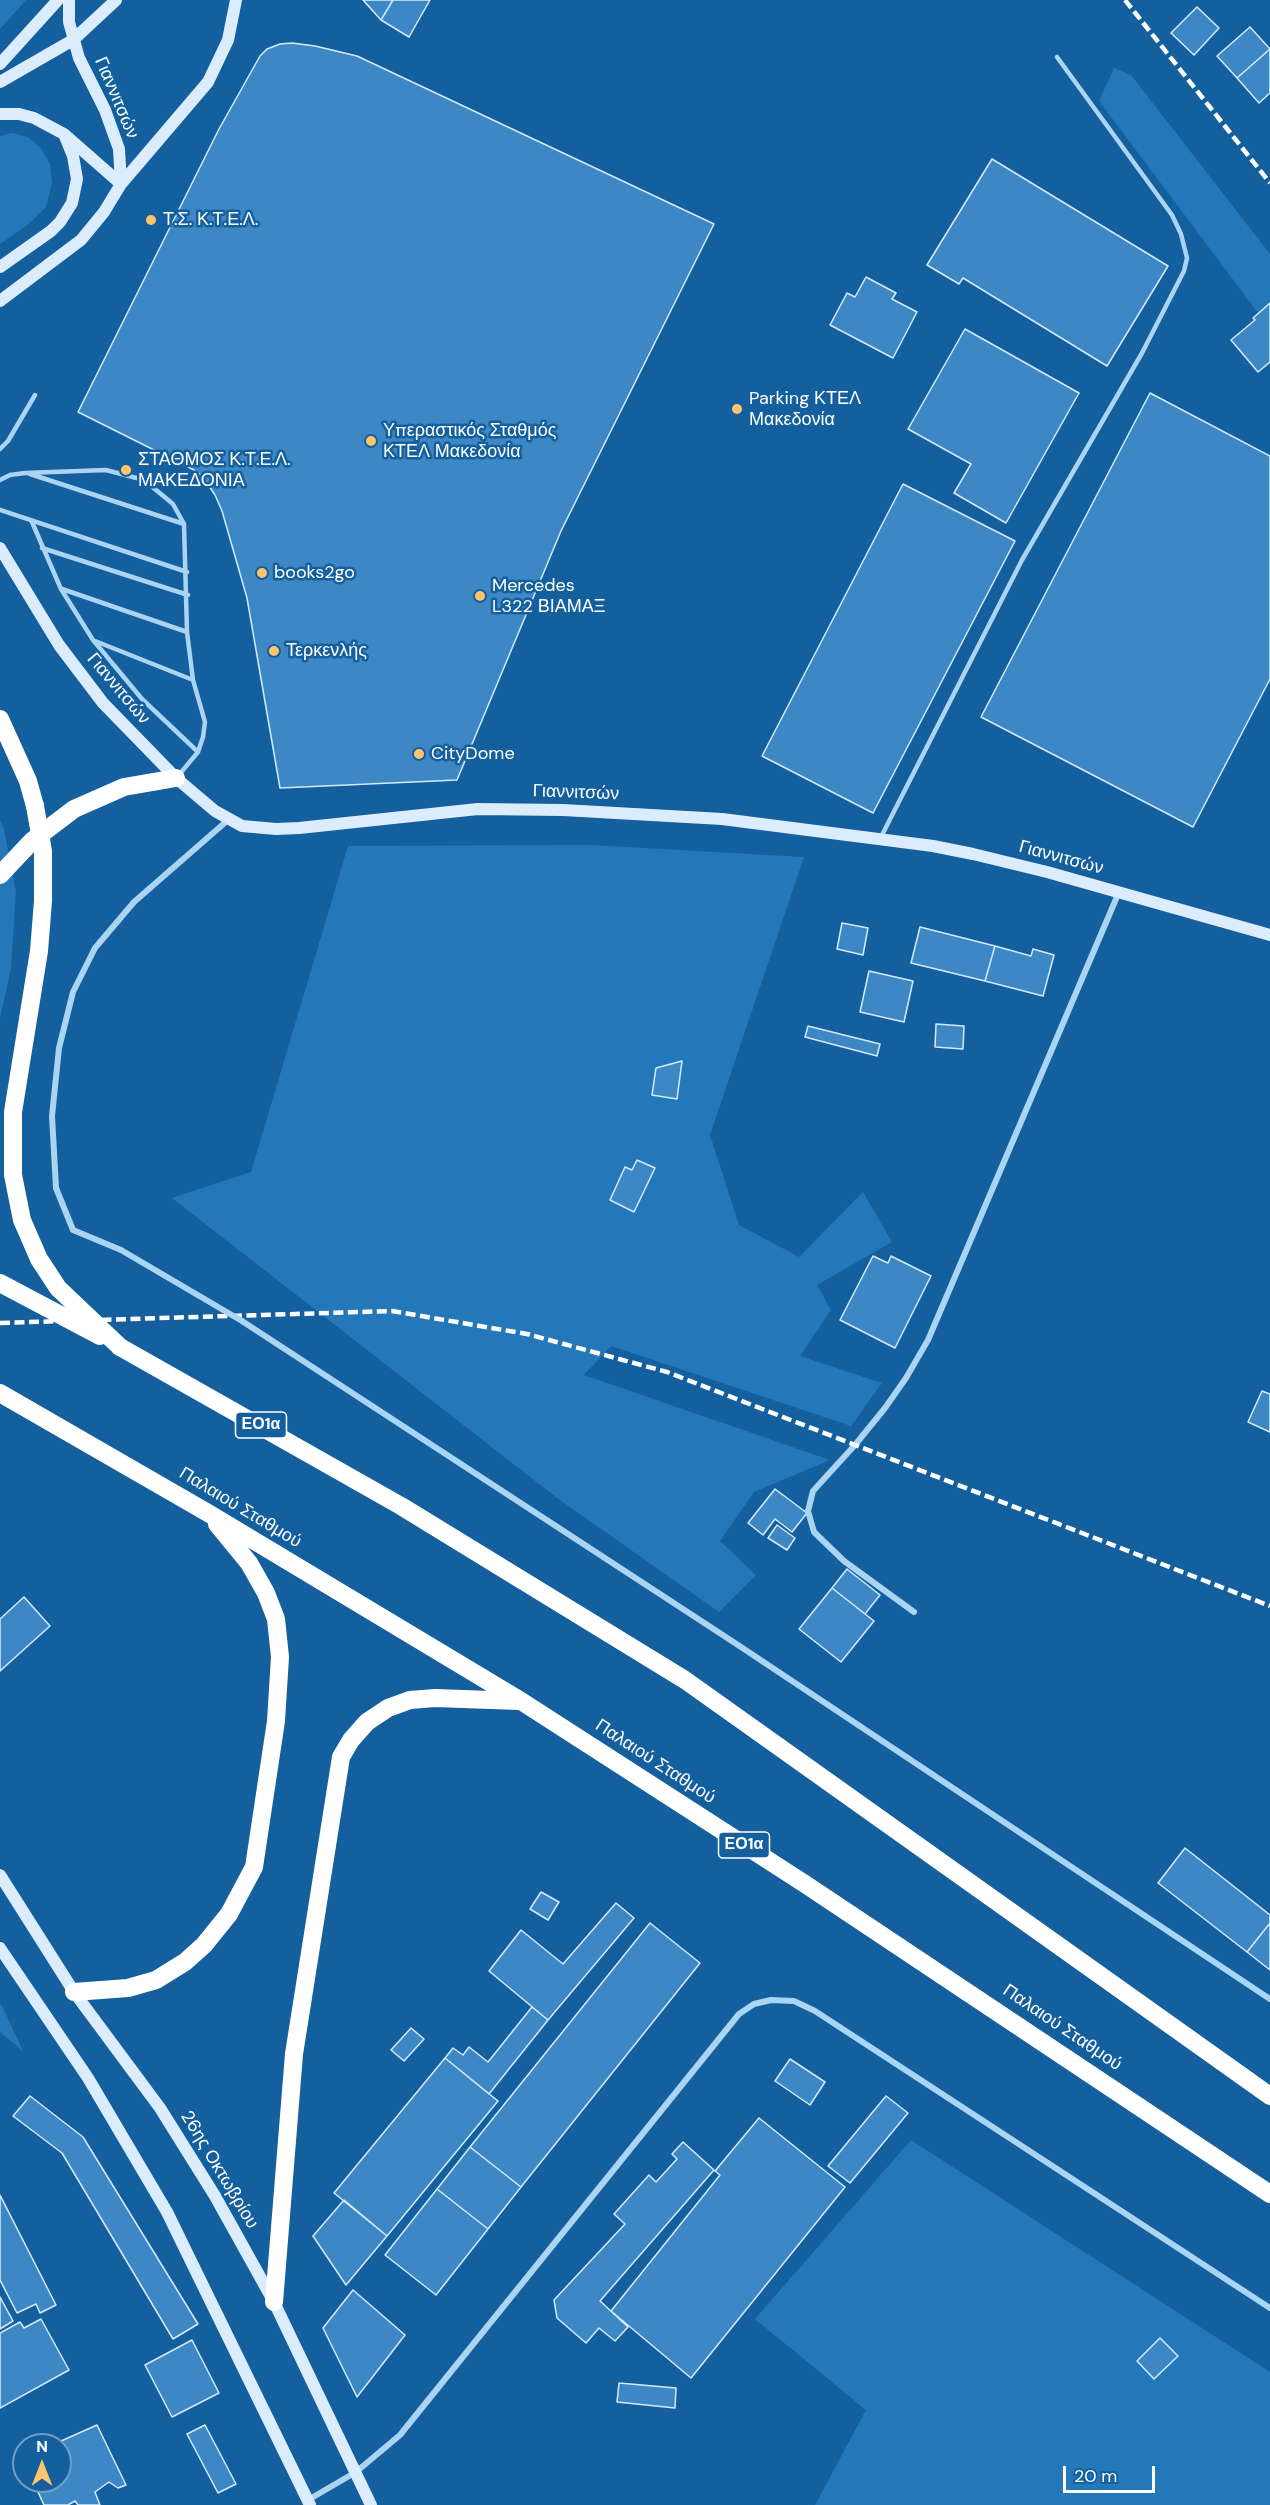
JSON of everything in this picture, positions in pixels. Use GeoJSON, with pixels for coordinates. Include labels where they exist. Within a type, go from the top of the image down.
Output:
{"type":"FeatureCollection","features":[{"type":"Feature","properties":{"kind":"highway"},"geometry":{"type":"LineString","coordinates":[[0,718],[28,781],[43,850],[43,900],[39,951],[13,1112],[13,1175],[22,1220],[39,1259],[58,1288],[120,1347]]}},
{"type":"Feature","properties":{"kind":"highway"},"geometry":{"type":"LineString","coordinates":[[0,875],[32,841],[74,809],[124,787],[176,778]]}},
{"type":"Feature","properties":{"kind":"highway","name":"ΕΟ1α"},"geometry":{"type":"LineString","coordinates":[[0,1283],[120,1347],[391,1500],[685,1680],[1270,2096]]}},
{"type":"Feature","properties":{"kind":"highway","name":"Παλαιού Σταθμού"},"geometry":{"type":"LineString","coordinates":[[0,1392],[208,1513],[521,1701],[805,1884],[1270,2194]]}},
{"type":"Feature","properties":{"kind":"highway"},"geometry":{"type":"LineString","coordinates":[[74,1992],[128,1988],[156,1980],[185,1962],[204,1945],[229,1914],[254,1867],[276,1721],[280,1658],[276,1619],[266,1593],[249,1563],[208,1513]]}},
{"type":"Feature","properties":{"kind":"highway"},"geometry":{"type":"LineString","coordinates":[[274,2302],[294,2054],[341,1757],[351,1740],[367,1722],[388,1708],[410,1700],[435,1698],[521,1701]]}},
{"type":"Feature","properties":{"kind":"street"},"geometry":{"type":"LineString","coordinates":[[0,64],[58,0]]}},
{"type":"Feature","properties":{"kind":"street","name":"Γιαννιτσών"},"geometry":{"type":"LineString","coordinates":[[69,0],[69,22],[84,72],[105,110],[114,134],[121,159],[121,184]]}},
{"type":"Feature","properties":{"kind":"street"},"geometry":{"type":"LineString","coordinates":[[0,82],[73,39],[116,0]]}},
{"type":"Feature","properties":{"kind":"street"},"geometry":{"type":"LineString","coordinates":[[0,301],[81,240],[104,212],[121,184],[208,82],[228,39],[236,0]]}},
{"type":"Feature","properties":{"kind":"street"},"geometry":{"type":"LineString","coordinates":[[0,114],[27,116],[64,134],[121,184]]}},
{"type":"Feature","properties":{"kind":"street"},"geometry":{"type":"LineString","coordinates":[[0,267],[51,231],[60,222],[72,203],[77,179],[76,166],[64,134]]}},
{"type":"Feature","properties":{"kind":"street","name":"Γιαννιτσών"},"geometry":{"type":"LineString","coordinates":[[0,548],[59,645],[82,677],[123,725],[176,778],[228,820],[242,826],[276,829],[469,810],[563,810],[722,819],[880,839],[973,854],[1270,935]]}},
{"type":"Feature","properties":{"kind":"street"},"geometry":{"type":"LineString","coordinates":[[228,820],[165,872],[134,902],[95,948],[73,992],[59,1048],[52,1116],[56,1188],[73,1230],[121,1250],[242,1321],[738,1645],[1270,1998]]}},
{"type":"Feature","properties":{"kind":"street"},"geometry":{"type":"LineString","coordinates":[[914,1612],[844,1561],[814,1532],[808,1510],[813,1491],[885,1408],[906,1378],[927,1340],[1119,892]]}},
{"type":"Feature","properties":{"kind":"street","name":"26ης Οκτωβρίου"},"geometry":{"type":"LineString","coordinates":[[0,1875],[74,1992],[160,2108],[215,2196],[274,2302],[371,2505]]}},
{"type":"Feature","properties":{"kind":"street"},"geometry":{"type":"LineString","coordinates":[[0,1948],[88,2078],[167,2212],[309,2503],[356,2472],[400,2435],[739,2013],[754,2004],[771,2000],[794,2001],[815,2012],[1270,2308]]}},
{"type":"Feature","properties":{"kind":"lane"},"geometry":{"type":"LineString","coordinates":[[880,839],[1022,560],[1142,353],[1184,271],[1187,258],[1181,234],[1172,216],[1057,57]]}},
{"type":"Feature","properties":{"kind":"lane"},"geometry":{"type":"LineString","coordinates":[[0,449],[8,441],[35,395]]}},
{"type":"Feature","properties":{"kind":"lane"},"geometry":{"type":"LineString","coordinates":[[0,480],[10,475],[26,473],[106,470],[144,480],[174,504],[184,524],[188,572],[188,632],[193,680],[205,722],[198,752],[176,778]]}},
{"type":"Feature","properties":{"kind":"lane"},"geometry":{"type":"LineString","coordinates":[[26,473],[184,524]]}},
{"type":"Feature","properties":{"kind":"lane"},"geometry":{"type":"LineString","coordinates":[[0,510],[188,572]]}},
{"type":"Feature","properties":{"kind":"lane"},"geometry":{"type":"LineString","coordinates":[[32,522],[41,548],[61,589],[93,640],[136,692],[198,752]]}},
{"type":"Feature","properties":{"kind":"lane"},"geometry":{"type":"LineString","coordinates":[[41,548],[188,596]]}},
{"type":"Feature","properties":{"kind":"lane"},"geometry":{"type":"LineString","coordinates":[[61,589],[188,632]]}},
{"type":"Feature","properties":{"kind":"lane"},"geometry":{"type":"LineString","coordinates":[[93,640],[193,680]]}},
{"type":"Feature","properties":{"kind":"shaded area"},"geometry":{"type":"Polygon","coordinates":[[[0,0],[26,0],[0,29],[0,0]]]}},
{"type":"Feature","properties":{"kind":"shaded area"},"geometry":{"type":"Polygon","coordinates":[[[1114,68],[1131,75],[1270,254],[1270,329],[1099,101],[1114,68]]]}},
{"type":"Feature","properties":{"kind":"shaded area"},"geometry":{"type":"Polygon","coordinates":[[[12,133],[28,137],[41,148],[50,164],[52,183],[46,207],[29,224],[0,244],[0,136],[12,133]]]}},
{"type":"Feature","properties":{"kind":"shaded area"},"geometry":{"type":"Polygon","coordinates":[[[0,820],[4,829],[16,892],[11,969],[0,1018],[0,820]]]}},
{"type":"Feature","properties":{"kind":"shaded area"},"geometry":{"type":"Polygon","coordinates":[[[590,845],[804,857],[710,1135],[739,1225],[799,1257],[863,1192],[892,1242],[817,1285],[831,1310],[800,1356],[882,1383],[851,1426],[611,1346],[584,1375],[830,1460],[754,1492],[720,1541],[756,1575],[719,1612],[557,1498],[172,1198],[251,1172],[348,846],[590,845]]]}},
{"type":"Feature","properties":{"kind":"shaded area"},"geometry":{"type":"Polygon","coordinates":[[[0,2004],[3,2008],[23,2051],[0,2032],[0,2004]]]}},
{"type":"Feature","properties":{"kind":"shaded area"},"geometry":{"type":"Polygon","coordinates":[[[911,2140],[1270,2372],[1270,2505],[815,2505],[866,2410],[755,2319],[911,2140]]]}},
{"type":"Feature","properties":{"kind":"building"},"geometry":{"type":"Polygon","coordinates":[[[363,0],[393,0],[381,20],[363,0]]]}},
{"type":"Feature","properties":{"kind":"building"},"geometry":{"type":"Polygon","coordinates":[[[393,0],[430,0],[409,37],[381,20],[393,0]]]}},
{"type":"Feature","properties":{"kind":"building"},"geometry":{"type":"Polygon","coordinates":[[[1197,7],[1219,28],[1194,55],[1171,33],[1197,7]]]}},
{"type":"Feature","properties":{"kind":"building"},"geometry":{"type":"Polygon","coordinates":[[[1250,27],[1270,49],[1237,78],[1217,56],[1250,27]]]}},
{"type":"Feature","properties":{"kind":"building","name":"Υπεραστικός Σταθμός ΚΤΕΛ Μακεδονία"},"geometry":{"type":"Polygon","coordinates":[[[292,43],[357,56],[714,224],[561,531],[457,780],[280,788],[247,598],[222,511],[215,495],[203,477],[194,470],[78,412],[219,129],[260,56],[267,49],[280,44],[292,43]]]}},
{"type":"Feature","properties":{"kind":"building"},"geometry":{"type":"Polygon","coordinates":[[[1270,49],[1270,93],[1259,103],[1237,78],[1270,49]]]}},
{"type":"Feature","properties":{"kind":"building"},"geometry":{"type":"Polygon","coordinates":[[[992,159],[1168,266],[1107,366],[963,278],[959,284],[927,265],[992,159]]]}},
{"type":"Feature","properties":{"kind":"building"},"geometry":{"type":"Polygon","coordinates":[[[866,277],[896,293],[892,299],[917,312],[893,358],[830,325],[847,293],[855,297],[866,277]]]}},
{"type":"Feature","properties":{"kind":"building"},"geometry":{"type":"Polygon","coordinates":[[[1270,303],[1270,362],[1258,372],[1231,340],[1255,320],[1253,318],[1270,303]]]}},
{"type":"Feature","properties":{"kind":"building"},"geometry":{"type":"Polygon","coordinates":[[[965,329],[1079,393],[1006,523],[954,493],[971,464],[908,429],[965,329]]]}},
{"type":"Feature","properties":{"kind":"building"},"geometry":{"type":"Polygon","coordinates":[[[1150,393],[1270,456],[1270,679],[1193,827],[981,717],[1150,393]]]}},
{"type":"Feature","properties":{"kind":"building"},"geometry":{"type":"Polygon","coordinates":[[[903,484],[1015,541],[873,813],[762,756],[903,484]]]}},
{"type":"Feature","properties":{"kind":"building"},"geometry":{"type":"Polygon","coordinates":[[[842,923],[868,928],[863,955],[837,949],[842,923]]]}},
{"type":"Feature","properties":{"kind":"building"},"geometry":{"type":"Polygon","coordinates":[[[920,927],[995,946],[985,981],[911,963],[920,927]]]}},
{"type":"Feature","properties":{"kind":"building"},"geometry":{"type":"Polygon","coordinates":[[[995,946],[1031,956],[1033,949],[1054,955],[1043,996],[985,981],[995,946]]]}},
{"type":"Feature","properties":{"kind":"building"},"geometry":{"type":"Polygon","coordinates":[[[869,971],[913,981],[904,1022],[860,1012],[869,971]]]}},
{"type":"Feature","properties":{"kind":"building"},"geometry":{"type":"Polygon","coordinates":[[[936,1024],[964,1026],[963,1049],[935,1047],[936,1024]]]}},
{"type":"Feature","properties":{"kind":"building"},"geometry":{"type":"Polygon","coordinates":[[[808,1026],[880,1044],[877,1056],[805,1037],[808,1026]]]}},
{"type":"Feature","properties":{"kind":"building"},"geometry":{"type":"Polygon","coordinates":[[[682,1061],[677,1099],[652,1095],[656,1068],[682,1061]]]}},
{"type":"Feature","properties":{"kind":"building"},"geometry":{"type":"Polygon","coordinates":[[[637,1160],[655,1168],[634,1212],[610,1200],[625,1167],[632,1170],[637,1160]]]}},
{"type":"Feature","properties":{"kind":"building"},"geometry":{"type":"Polygon","coordinates":[[[873,1256],[888,1263],[891,1256],[931,1276],[895,1348],[840,1320],[873,1256]]]}},
{"type":"Feature","properties":{"kind":"building"},"geometry":{"type":"Polygon","coordinates":[[[1262,1391],[1270,1394],[1270,1432],[1248,1422],[1262,1391]]]}},
{"type":"Feature","properties":{"kind":"building"},"geometry":{"type":"Polygon","coordinates":[[[775,1489],[807,1513],[792,1532],[775,1519],[763,1535],[748,1523],[775,1489]]]}},
{"type":"Feature","properties":{"kind":"building"},"geometry":{"type":"Polygon","coordinates":[[[777,1525],[795,1538],[787,1550],[768,1538],[777,1525]]]}},
{"type":"Feature","properties":{"kind":"building"},"geometry":{"type":"Polygon","coordinates":[[[847,1569],[880,1595],[865,1614],[832,1588],[847,1569]]]}},
{"type":"Feature","properties":{"kind":"building"},"geometry":{"type":"Polygon","coordinates":[[[832,1588],[874,1621],[841,1662],[799,1629],[832,1588]]]}},
{"type":"Feature","properties":{"kind":"building"},"geometry":{"type":"Polygon","coordinates":[[[24,1597],[50,1626],[0,1671],[0,1619],[24,1597]]]}},
{"type":"Feature","properties":{"kind":"building"},"geometry":{"type":"Polygon","coordinates":[[[1185,1848],[1270,1915],[1270,1923],[1247,1952],[1158,1883],[1185,1848]]]}},
{"type":"Feature","properties":{"kind":"building"},"geometry":{"type":"Polygon","coordinates":[[[541,1892],[559,1902],[548,1920],[530,1909],[541,1892]]]}},
{"type":"Feature","properties":{"kind":"building"},"geometry":{"type":"Polygon","coordinates":[[[616,1903],[634,1918],[548,2020],[489,1971],[521,1930],[563,1964],[616,1903]]]}},
{"type":"Feature","properties":{"kind":"building"},"geometry":{"type":"Polygon","coordinates":[[[650,1923],[700,1963],[521,2187],[470,2147],[650,1923]]]}},
{"type":"Feature","properties":{"kind":"building"},"geometry":{"type":"Polygon","coordinates":[[[1270,1923],[1270,1970],[1247,1952],[1270,1923]]]}},
{"type":"Feature","properties":{"kind":"building"},"geometry":{"type":"Polygon","coordinates":[[[532,2007],[548,2020],[489,2094],[445,2058],[453,2048],[463,2055],[469,2047],[488,2062],[532,2007]]]}},
{"type":"Feature","properties":{"kind":"building"},"geometry":{"type":"Polygon","coordinates":[[[411,2028],[424,2039],[404,2061],[391,2050],[411,2028]]]}},
{"type":"Feature","properties":{"kind":"building"},"geometry":{"type":"Polygon","coordinates":[[[445,2058],[498,2101],[387,2236],[334,2193],[445,2058]]]}},
{"type":"Feature","properties":{"kind":"building"},"geometry":{"type":"Polygon","coordinates":[[[790,2059],[825,2082],[810,2105],[775,2081],[790,2059]]]}},
{"type":"Feature","properties":{"kind":"building"},"geometry":{"type":"Polygon","coordinates":[[[30,2096],[83,2137],[198,2324],[173,2339],[62,2153],[13,2116],[30,2096]]]}},
{"type":"Feature","properties":{"kind":"building"},"geometry":{"type":"Polygon","coordinates":[[[886,2096],[908,2113],[850,2183],[828,2166],[886,2096]]]}},
{"type":"Feature","properties":{"kind":"building"},"geometry":{"type":"Polygon","coordinates":[[[759,2118],[845,2187],[691,2378],[611,2311],[720,2175],[715,2171],[759,2118]]]}},
{"type":"Feature","properties":{"kind":"building"},"geometry":{"type":"Polygon","coordinates":[[[683,2142],[714,2170],[600,2301],[628,2327],[615,2341],[599,2328],[586,2343],[557,2318],[554,2300],[625,2224],[614,2214],[649,2175],[656,2182],[677,2159],[672,2154],[683,2142]]]}},
{"type":"Feature","properties":{"kind":"building"},"geometry":{"type":"Polygon","coordinates":[[[470,2147],[521,2187],[488,2229],[437,2189],[470,2147]]]}},
{"type":"Feature","properties":{"kind":"building"},"geometry":{"type":"Polygon","coordinates":[[[437,2189],[488,2229],[436,2295],[385,2255],[437,2189]]]}},
{"type":"Feature","properties":{"kind":"building"},"geometry":{"type":"Polygon","coordinates":[[[0,2195],[56,2305],[40,2313],[36,2304],[17,2313],[0,2280],[0,2195]]]}},
{"type":"Feature","properties":{"kind":"building"},"geometry":{"type":"Polygon","coordinates":[[[344,2200],[387,2236],[346,2285],[313,2236],[344,2200]]]}},
{"type":"Feature","properties":{"kind":"building"},"geometry":{"type":"Polygon","coordinates":[[[353,2290],[405,2335],[357,2397],[323,2328],[353,2290]]]}},
{"type":"Feature","properties":{"kind":"building"},"geometry":{"type":"Polygon","coordinates":[[[0,2297],[13,2321],[0,2329],[0,2297]]]}},
{"type":"Feature","properties":{"kind":"building"},"geometry":{"type":"Polygon","coordinates":[[[41,2319],[69,2370],[0,2408],[0,2333],[20,2322],[24,2328],[41,2319]]]}},
{"type":"Feature","properties":{"kind":"building"},"geometry":{"type":"Polygon","coordinates":[[[1160,2338],[1178,2356],[1154,2379],[1137,2361],[1160,2338]]]}},
{"type":"Feature","properties":{"kind":"building"},"geometry":{"type":"Polygon","coordinates":[[[192,2340],[219,2393],[172,2417],[145,2365],[192,2340]]]}},
{"type":"Feature","properties":{"kind":"building"},"geometry":{"type":"Polygon","coordinates":[[[619,2383],[676,2388],[675,2408],[617,2402],[619,2383]]]}},
{"type":"Feature","properties":{"kind":"building"},"geometry":{"type":"Polygon","coordinates":[[[97,2425],[126,2485],[118,2488],[109,2482],[95,2492],[100,2505],[78,2505],[75,2501],[68,2505],[44,2505],[38,2493],[72,2493],[72,2436],[97,2425]]]}},
{"type":"Feature","properties":{"kind":"building"},"geometry":{"type":"Polygon","coordinates":[[[205,2425],[236,2484],[218,2493],[187,2434],[205,2425]]]}},
{"type":"Feature","properties":{"kind":"railway"},"geometry":{"type":"LineString","coordinates":[[1125,0],[1270,183]]}},
{"type":"Feature","properties":{"kind":"railway"},"geometry":{"type":"LineString","coordinates":[[0,1323],[392,1311],[527,1334],[667,1372],[1270,1606]]}},
{"type":"Feature","properties":{"kind":"place","name":"Τ.Σ. Κ.Τ.Ε.Λ."},"geometry":{"type":"Point","coordinates":[151,220]}},
{"type":"Feature","properties":{"kind":"place","name":"Parking ΚΤΕΛ Μακεδονία"},"geometry":{"type":"Point","coordinates":[737,409]}},
{"type":"Feature","properties":{"kind":"place","name":"Υπεραστικός Σταθμός ΚΤΕΛ Μακεδονία"},"geometry":{"type":"Point","coordinates":[371,441]}},
{"type":"Feature","properties":{"kind":"place","name":"ΣΤΑΘΜΟΣ Κ.Τ.Ε.Λ. ΜΑΚΕΔΟΝΙΑ"},"geometry":{"type":"Point","coordinates":[126,470]}},
{"type":"Feature","properties":{"kind":"place","name":"books2go"},"geometry":{"type":"Point","coordinates":[262,573]}},
{"type":"Feature","properties":{"kind":"place","name":"Mercedes L322 ΒΙΑΜΑΞ"},"geometry":{"type":"Point","coordinates":[480,596]}},
{"type":"Feature","properties":{"kind":"place","name":"Τερκενλής"},"geometry":{"type":"Point","coordinates":[274,651]}},
{"type":"Feature","properties":{"kind":"place","name":"CityDome"},"geometry":{"type":"Point","coordinates":[419,754]}}]}
